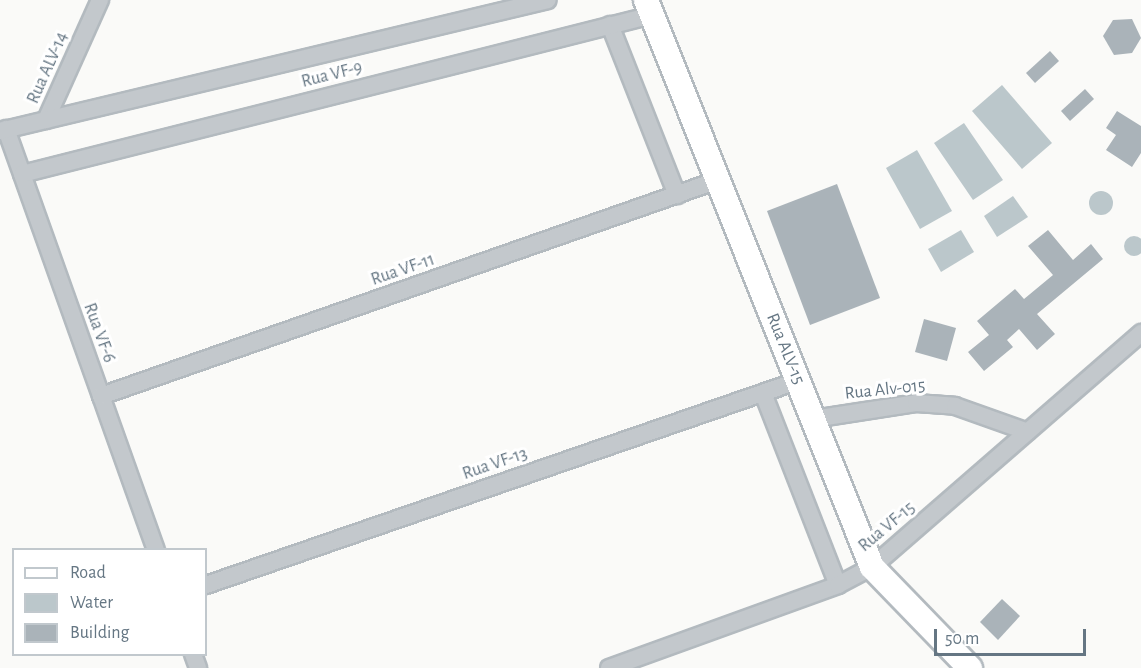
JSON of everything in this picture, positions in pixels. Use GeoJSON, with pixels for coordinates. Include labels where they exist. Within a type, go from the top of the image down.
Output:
{"type":"FeatureCollection","features":[{"type":"Feature","properties":{"kind":"street","name":"Rua ALV-14"},"geometry":{"type":"LineString","coordinates":[[46,120],[100,0]]}},
{"type":"Feature","properties":{"kind":"street","name":"Rua VF-9"},"geometry":{"type":"LineString","coordinates":[[3,130],[548,0]]}},
{"type":"Feature","properties":{"kind":"street","name":"Rua VF-9"},"geometry":{"type":"LineString","coordinates":[[22,174],[610,25],[649,7]]}},
{"type":"Feature","properties":{"kind":"street","name":"Rua ALV-15"},"geometry":{"type":"LineString","coordinates":[[649,7],[872,567],[970,668]]}},
{"type":"Feature","properties":{"kind":"street"},"geometry":{"type":"LineString","coordinates":[[610,25],[677,195]]}},
{"type":"Feature","properties":{"kind":"street","name":"Rua VF-6"},"geometry":{"type":"LineString","coordinates":[[3,130],[22,174],[156,548]]}},
{"type":"Feature","properties":{"kind":"street","name":"Rua VF-11"},"geometry":{"type":"LineString","coordinates":[[101,396],[717,180]]}},
{"type":"Feature","properties":{"kind":"street","name":"Rua VF-15"},"geometry":{"type":"LineString","coordinates":[[609,668],[838,585],[872,567],[1141,333]]}},
{"type":"Feature","properties":{"kind":"street","name":"Rua VF-13"},"geometry":{"type":"LineString","coordinates":[[207,585],[797,381]]}},
{"type":"Feature","properties":{"kind":"street","name":"Rua ALV-15"},"geometry":{"type":"LineString","coordinates":[[763,393],[838,585]]}},
{"type":"Feature","properties":{"kind":"street","name":"Rua Alv-015"},"geometry":{"type":"LineString","coordinates":[[813,419],[916,403],[955,406],[1028,432]]}},
{"type":"Feature","properties":{"kind":"water"},"geometry":{"type":"Polygon","coordinates":[[[1002,85],[1052,143],[1022,169],[972,111],[1002,85]]]}},
{"type":"Feature","properties":{"kind":"water"},"geometry":{"type":"Polygon","coordinates":[[[964,123],[1003,180],[973,200],[934,143],[964,123]]]}},
{"type":"Feature","properties":{"kind":"water"},"geometry":{"type":"Polygon","coordinates":[[[917,150],[952,211],[920,229],[886,168],[917,150]]]}},
{"type":"Feature","properties":{"kind":"water"},"geometry":{"type":"Polygon","coordinates":[[[1101,191],[1106,192],[1112,198],[1112,208],[1106,214],[1101,215],[1096,214],[1090,208],[1089,203],[1090,198],[1096,192],[1101,191]]]}},
{"type":"Feature","properties":{"kind":"water"},"geometry":{"type":"Polygon","coordinates":[[[1013,196],[1028,217],[997,237],[984,216],[1013,196]]]}},
{"type":"Feature","properties":{"kind":"water"},"geometry":{"type":"Polygon","coordinates":[[[961,230],[974,252],[941,272],[928,249],[961,230]]]}},
{"type":"Feature","properties":{"kind":"water"},"geometry":{"type":"Polygon","coordinates":[[[1134,236],[1141,239],[1141,253],[1134,256],[1127,253],[1124,246],[1127,239],[1134,236]]]}},
{"type":"Feature","properties":{"kind":"building"},"geometry":{"type":"Polygon","coordinates":[[[1132,19],[1141,38],[1132,53],[1114,55],[1103,36],[1113,20],[1132,19]]]}},
{"type":"Feature","properties":{"kind":"building"},"geometry":{"type":"Polygon","coordinates":[[[1050,51],[1059,61],[1035,83],[1026,73],[1050,51]]]}},
{"type":"Feature","properties":{"kind":"building"},"geometry":{"type":"Polygon","coordinates":[[[1085,89],[1094,99],[1070,121],[1061,111],[1085,89]]]}},
{"type":"Feature","properties":{"kind":"building"},"geometry":{"type":"Polygon","coordinates":[[[1117,111],[1141,126],[1141,153],[1132,167],[1106,150],[1116,135],[1106,128],[1117,111]]]}},
{"type":"Feature","properties":{"kind":"building"},"geometry":{"type":"Polygon","coordinates":[[[837,184],[880,298],[810,325],[767,211],[837,184]]]}},
{"type":"Feature","properties":{"kind":"building"},"geometry":{"type":"Polygon","coordinates":[[[1048,230],[1073,260],[1091,244],[1103,259],[1037,314],[1055,334],[1037,350],[1019,329],[1007,340],[1013,347],[984,371],[968,352],[989,335],[977,321],[1015,289],[1024,299],[1053,275],[1028,246],[1048,230]]]}},
{"type":"Feature","properties":{"kind":"building"},"geometry":{"type":"Polygon","coordinates":[[[924,319],[956,328],[947,361],[915,352],[924,319]]]}},
{"type":"Feature","properties":{"kind":"building"},"geometry":{"type":"Polygon","coordinates":[[[1002,599],[1020,616],[998,640],[980,622],[1002,599]]]}}]}
